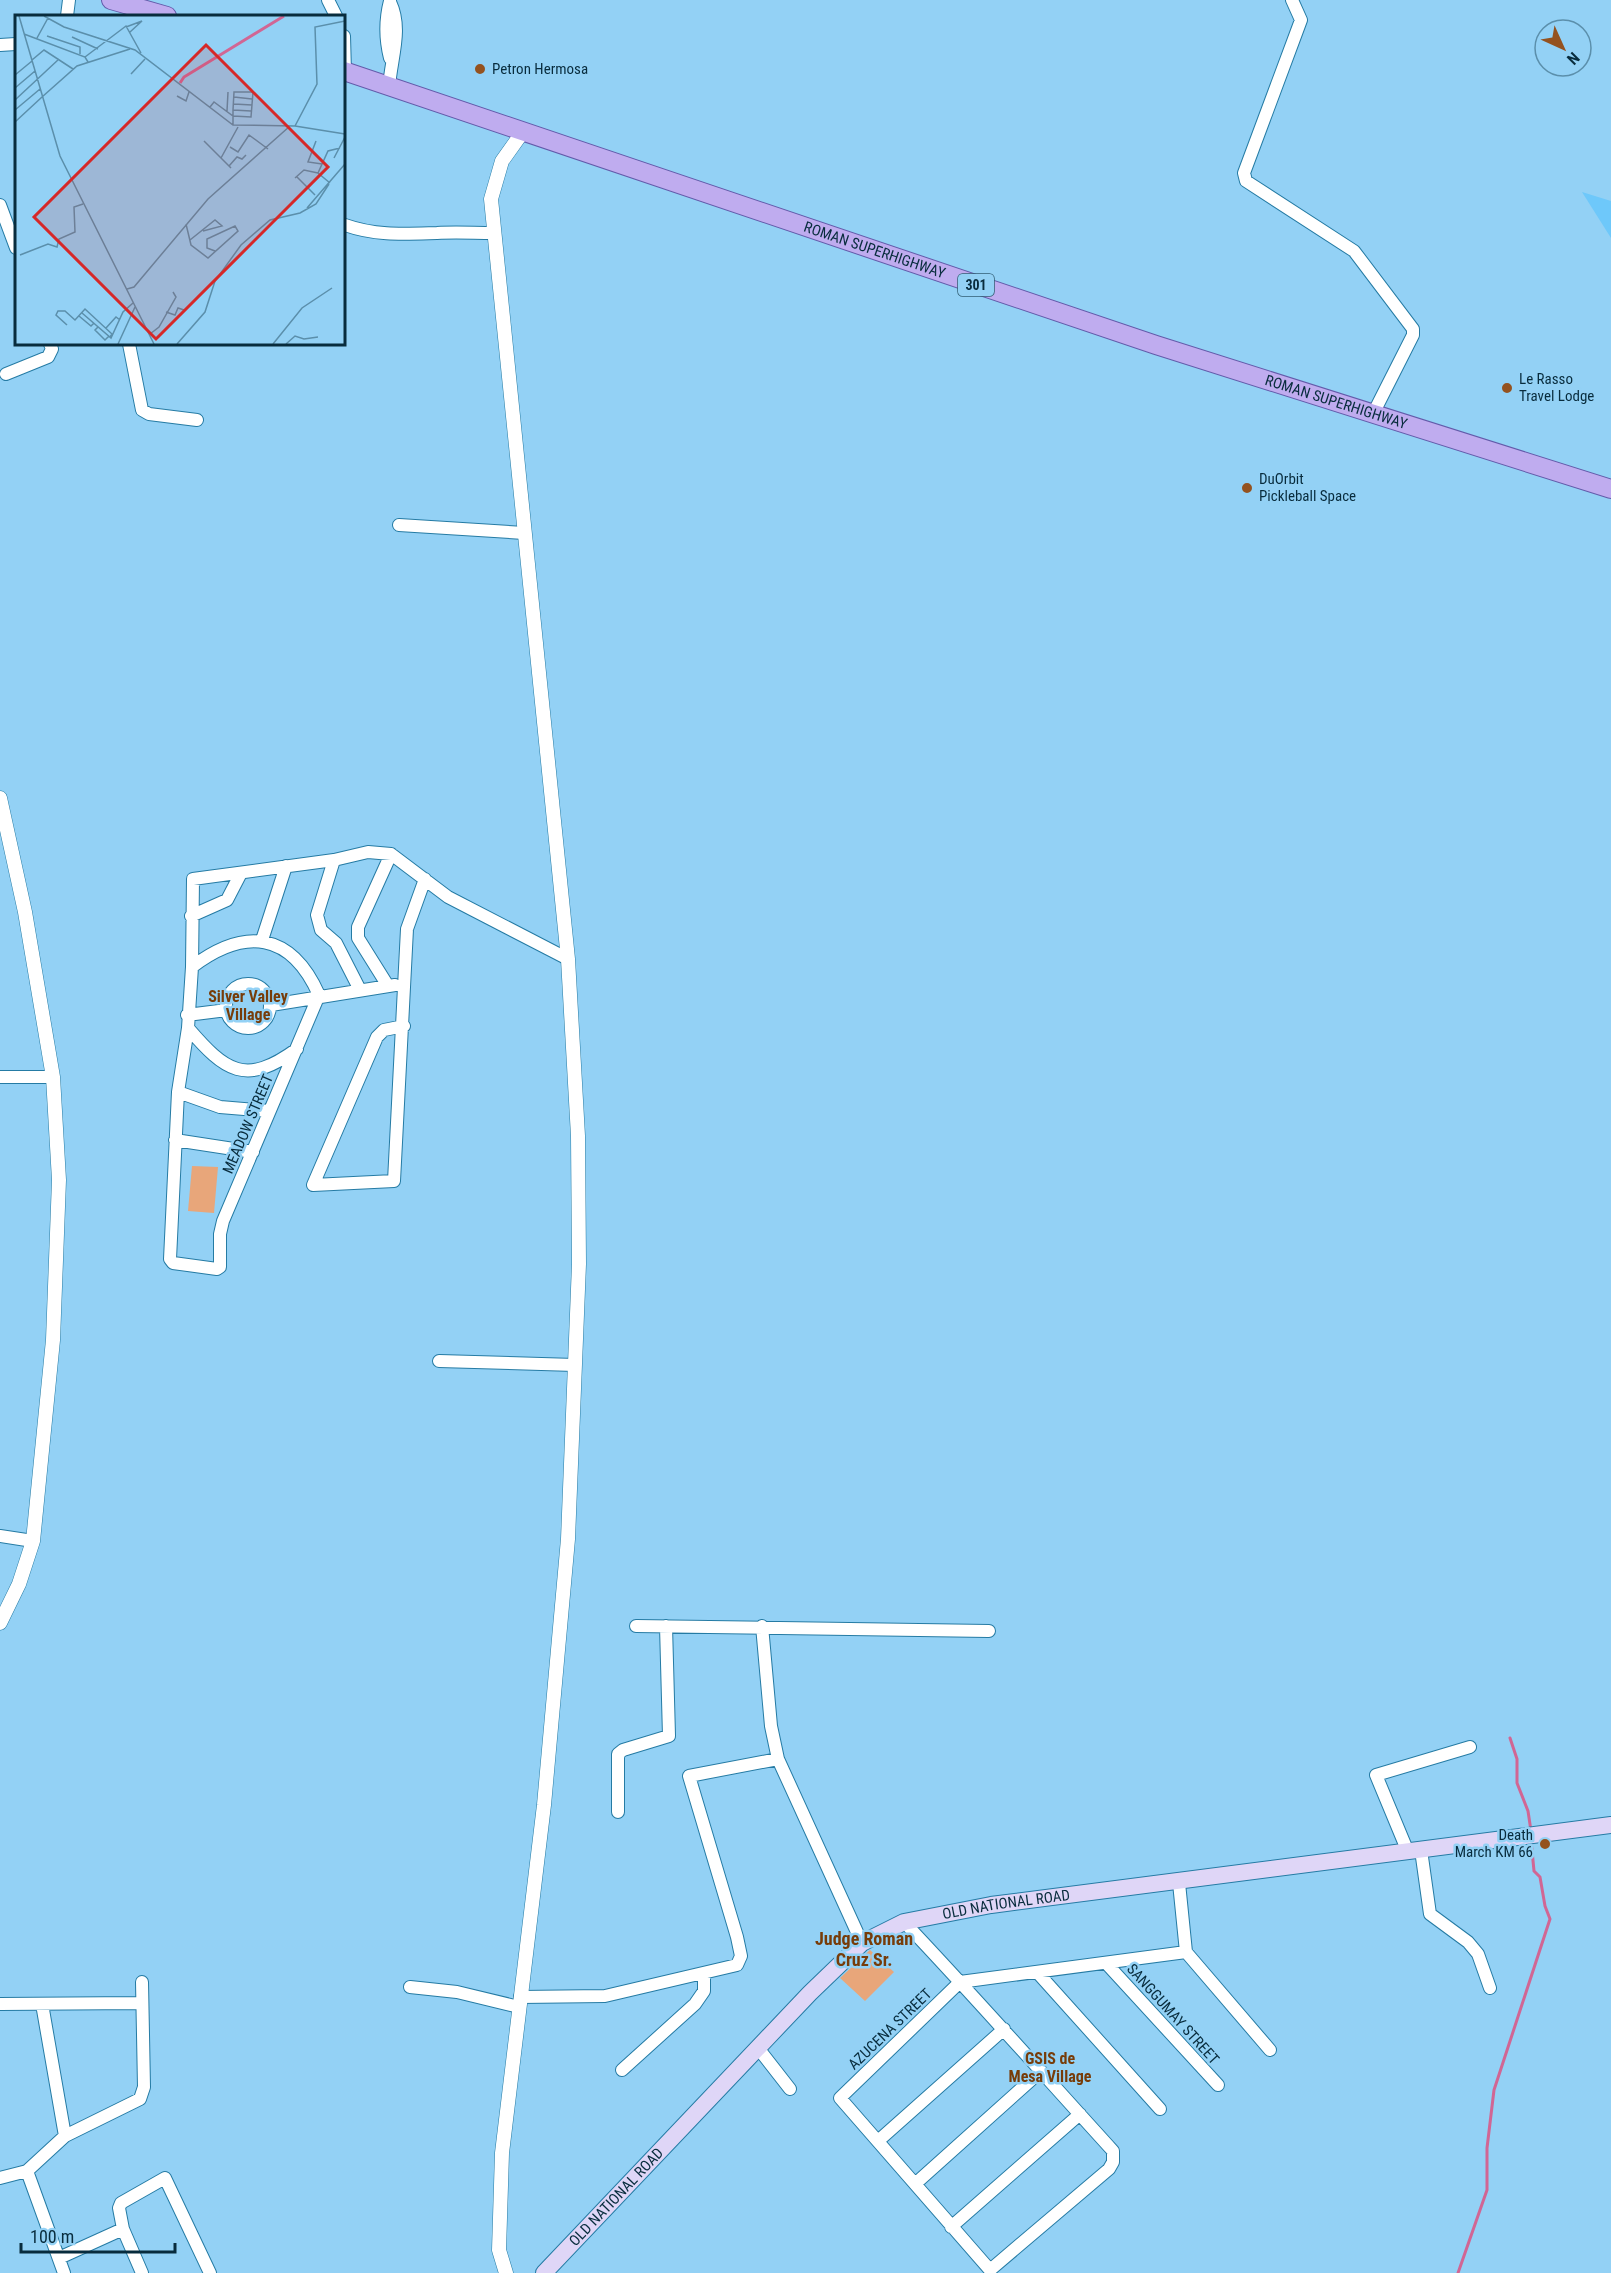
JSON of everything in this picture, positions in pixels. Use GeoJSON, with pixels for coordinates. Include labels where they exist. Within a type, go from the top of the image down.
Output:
{"type":"FeatureCollection","features":[{"type":"Feature","properties":{"kind":"main road"},"geometry":{"type":"LineString","coordinates":[[111,0],[164,15]]}},
{"type":"Feature","properties":{"kind":"main road","name":"ROMAN SUPERHIGHWAY"},"geometry":{"type":"LineString","coordinates":[[345,72],[1156,345],[1374,412],[1611,489]]}},
{"type":"Feature","properties":{"kind":"main road","name":"OLD NATIONAL ROAD"},"geometry":{"type":"LineString","coordinates":[[544,2273],[862,1942],[904,1922],[991,1905],[1179,1883],[1611,1825]]}},
{"type":"Feature","properties":{"kind":"street"},"geometry":{"type":"LineString","coordinates":[[67,15],[69,0]]}},
{"type":"Feature","properties":{"kind":"street"},"geometry":{"type":"LineString","coordinates":[[328,0],[336,15]]}},
{"type":"Feature","properties":{"kind":"street"},"geometry":{"type":"LineString","coordinates":[[1292,0],[1300,20],[1244,173],[1246,181],[1354,251],[1413,329],[1413,336],[1374,412]]}},
{"type":"Feature","properties":{"kind":"street"},"geometry":{"type":"LineString","coordinates":[[389,87],[391,60],[387,46],[386,18],[390,1]]}},
{"type":"Feature","properties":{"kind":"street"},"geometry":{"type":"LineString","coordinates":[[0,45],[15,44]]}},
{"type":"Feature","properties":{"kind":"street"},"geometry":{"type":"LineString","coordinates":[[506,2273],[499,2250],[502,2164],[544,1804],[568,1539],[579,1264],[578,1136],[568,959],[490,199],[502,161],[522,133]]}},
{"type":"Feature","properties":{"kind":"street"},"geometry":{"type":"LineString","coordinates":[[0,206],[15,245]]}},
{"type":"Feature","properties":{"kind":"street"},"geometry":{"type":"LineString","coordinates":[[345,225],[371,232],[402,235],[493,233]]}},
{"type":"Feature","properties":{"kind":"street"},"geometry":{"type":"LineString","coordinates":[[6,374],[48,357],[52,350],[50,345]]}},
{"type":"Feature","properties":{"kind":"street"},"geometry":{"type":"LineString","coordinates":[[129,345],[142,410],[149,414],[197,420]]}},
{"type":"Feature","properties":{"kind":"street"},"geometry":{"type":"LineString","coordinates":[[399,525],[524,533]]}},
{"type":"Feature","properties":{"kind":"street"},"geometry":{"type":"LineString","coordinates":[[0,798],[27,922],[53,1077],[59,1180],[52,1340],[33,1541],[19,1584],[0,1623]]}},
{"type":"Feature","properties":{"kind":"street"},"geometry":{"type":"LineString","coordinates":[[253,1152],[175,1140],[178,1092],[188,1028],[187,1015],[192,967],[193,879],[334,860],[368,852],[391,854],[448,897],[568,959]]}},
{"type":"Feature","properties":{"kind":"street"},"geometry":{"type":"LineString","coordinates":[[388,986],[358,938],[358,927],[391,854]]}},
{"type":"Feature","properties":{"kind":"street"},"geometry":{"type":"LineString","coordinates":[[334,860],[317,915],[321,930],[336,943],[360,990]]}},
{"type":"Feature","properties":{"kind":"street"},"geometry":{"type":"LineString","coordinates":[[262,940],[286,866]]}},
{"type":"Feature","properties":{"kind":"street"},"geometry":{"type":"LineString","coordinates":[[191,915],[227,900],[241,873]]}},
{"type":"Feature","properties":{"kind":"street"},"geometry":{"type":"LineString","coordinates":[[404,1026],[384,1030],[377,1037],[313,1185],[394,1181],[404,1026],[407,929],[425,879]]}},
{"type":"Feature","properties":{"kind":"street"},"geometry":{"type":"LineString","coordinates":[[192,967],[206,956],[230,946],[262,940],[282,947],[296,957],[309,972],[319,995]]}},
{"type":"Feature","properties":{"kind":"street"},"geometry":{"type":"LineString","coordinates":[[246,984],[260,987],[265,992],[270,1005],[267,1019],[261,1024],[247,1028],[234,1023],[227,1010],[229,996],[239,986],[246,984]]}},
{"type":"Feature","properties":{"kind":"street"},"geometry":{"type":"LineString","coordinates":[[270,1005],[319,995],[405,984]]}},
{"type":"Feature","properties":{"kind":"street","name":"MEADOW STREET"},"geometry":{"type":"LineString","coordinates":[[175,1140],[170,1259],[173,1263],[219,1268],[223,1221],[319,995]]}},
{"type":"Feature","properties":{"kind":"street"},"geometry":{"type":"LineString","coordinates":[[187,1015],[227,1010]]}},
{"type":"Feature","properties":{"kind":"street"},"geometry":{"type":"LineString","coordinates":[[188,1028],[224,1065],[243,1070],[262,1068],[279,1062],[298,1048]]}},
{"type":"Feature","properties":{"kind":"street"},"geometry":{"type":"LineString","coordinates":[[0,1077],[53,1077]]}},
{"type":"Feature","properties":{"kind":"street"},"geometry":{"type":"LineString","coordinates":[[178,1092],[220,1107],[269,1111]]}},
{"type":"Feature","properties":{"kind":"street"},"geometry":{"type":"LineString","coordinates":[[439,1361],[575,1365]]}},
{"type":"Feature","properties":{"kind":"street"},"geometry":{"type":"LineString","coordinates":[[0,1536],[33,1541]]}},
{"type":"Feature","properties":{"kind":"street"},"geometry":{"type":"LineString","coordinates":[[636,1626],[989,1631]]}},
{"type":"Feature","properties":{"kind":"street"},"geometry":{"type":"LineString","coordinates":[[618,1812],[618,1754],[623,1750],[669,1736],[666,1626]]}},
{"type":"Feature","properties":{"kind":"street"},"geometry":{"type":"LineString","coordinates":[[762,1626],[771,1726],[778,1759],[862,1942]]}},
{"type":"Feature","properties":{"kind":"street"},"geometry":{"type":"LineString","coordinates":[[1470,1747],[1376,1775],[1414,1851],[1430,1914],[1468,1941],[1478,1954],[1490,1988]]}},
{"type":"Feature","properties":{"kind":"street"},"geometry":{"type":"LineString","coordinates":[[410,1987],[520,2002],[605,1996],[729,1969],[737,1965],[741,1956],[689,1776],[778,1759]]}},
{"type":"Feature","properties":{"kind":"street"},"geometry":{"type":"LineString","coordinates":[[1179,1883],[1186,1952],[1270,2050]]}},
{"type":"Feature","properties":{"kind":"street"},"geometry":{"type":"LineString","coordinates":[[904,1922],[1004,2029],[1113,2151],[1114,2156],[1109,2169],[990,2270],[878,2141],[1004,2029]]}},
{"type":"Feature","properties":{"kind":"street"},"geometry":{"type":"LineString","coordinates":[[960,1982],[1186,1952]]}},
{"type":"Feature","properties":{"kind":"street","name":"SANGGUMAY STREET"},"geometry":{"type":"LineString","coordinates":[[1106,1964],[1218,2085]]}},
{"type":"Feature","properties":{"kind":"street"},"geometry":{"type":"LineString","coordinates":[[1037,1972],[1160,2109]]}},
{"type":"Feature","properties":{"kind":"street"},"geometry":{"type":"LineString","coordinates":[[622,2070],[695,2004],[704,1991],[704,1974]]}},
{"type":"Feature","properties":{"kind":"street"},"geometry":{"type":"LineString","coordinates":[[1,2174],[27,2171],[65,2136],[140,2099],[144,2087],[140,2003],[142,1982]]}},
{"type":"Feature","properties":{"kind":"street","name":"AZUCENA STREET"},"geometry":{"type":"LineString","coordinates":[[878,2141],[840,2098],[960,1982]]}},
{"type":"Feature","properties":{"kind":"street"},"geometry":{"type":"LineString","coordinates":[[0,2004],[140,2003]]}},
{"type":"Feature","properties":{"kind":"street"},"geometry":{"type":"LineString","coordinates":[[42,2004],[65,2136]]}},
{"type":"Feature","properties":{"kind":"street"},"geometry":{"type":"LineString","coordinates":[[758,2048],[790,2089]]}},
{"type":"Feature","properties":{"kind":"street"},"geometry":{"type":"LineString","coordinates":[[915,2184],[1041,2071]]}},
{"type":"Feature","properties":{"kind":"street"},"geometry":{"type":"LineString","coordinates":[[951,2227],[1080,2114]]}},
{"type":"Feature","properties":{"kind":"street"},"geometry":{"type":"LineString","coordinates":[[27,2171],[64,2273]]}},
{"type":"Feature","properties":{"kind":"street"},"geometry":{"type":"LineString","coordinates":[[142,2273],[123,2229],[119,2208],[121,2203],[165,2178],[210,2273]]}},
{"type":"Feature","properties":{"kind":"street"},"geometry":{"type":"LineString","coordinates":[[59,2258],[123,2229]]}},
{"type":"Feature","properties":{"kind":"shaded area"},"geometry":{"type":"Polygon","coordinates":[[[1582,192],[1611,201],[1611,238],[1582,192]]]}},
{"type":"Feature","properties":{"kind":"shaded area"},"geometry":{"type":"Polygon","coordinates":[[[192,1166],[218,1167],[214,1213],[188,1211],[192,1166]]]}},
{"type":"Feature","properties":{"kind":"shaded area"},"geometry":{"type":"Polygon","coordinates":[[[870,1950],[894,1972],[865,2001],[840,1978],[870,1950]]]}},
{"type":"Feature","properties":{"kind":"waterway"},"geometry":{"type":"LineString","coordinates":[[1510,1738],[1517,1759],[1517,1783],[1528,1811],[1531,1831]]}},
{"type":"Feature","properties":{"kind":"waterway"},"geometry":{"type":"LineString","coordinates":[[1458,2273],[1487,2190],[1487,2148],[1494,2090],[1550,1919],[1545,1906],[1540,1877],[1534,1871],[1531,1840]]}},
{"type":"Feature","properties":{"kind":"place","name":"Petron Hermosa"},"geometry":{"type":"Point","coordinates":[480,69]}},
{"type":"Feature","properties":{"kind":"place","name":"Le Rasso Travel Lodge"},"geometry":{"type":"Point","coordinates":[1507,388]}},
{"type":"Feature","properties":{"kind":"place","name":"DuOrbit Pickleball Space"},"geometry":{"type":"Point","coordinates":[1247,488]}},
{"type":"Feature","properties":{"kind":"place","name":"Death March KM 66"},"geometry":{"type":"Point","coordinates":[1545,1844]}},
{"type":"Feature","properties":{"kind":"district","name":"Silver Valley Village"},"geometry":{"type":"Point","coordinates":[248,1005]}},
{"type":"Feature","properties":{"kind":"district","name":"Judge Roman Cruz Sr."},"geometry":{"type":"Point","coordinates":[864,1948]}},
{"type":"Feature","properties":{"kind":"district","name":"GSIS de Mesa Village"},"geometry":{"type":"Point","coordinates":[1050,2067]}}]}
